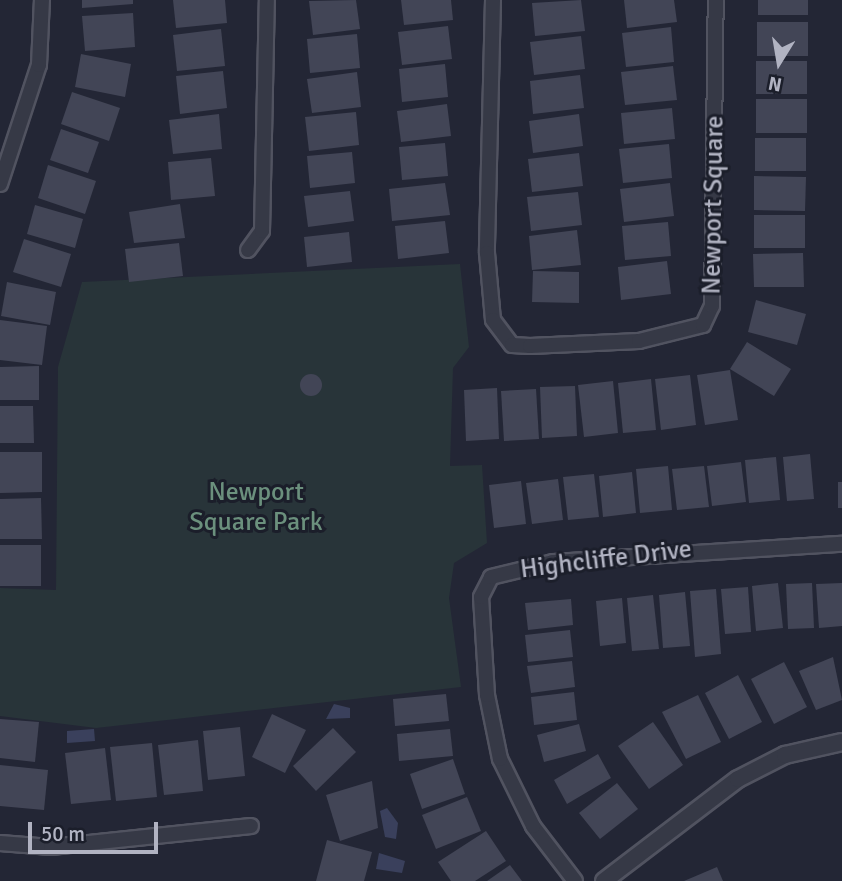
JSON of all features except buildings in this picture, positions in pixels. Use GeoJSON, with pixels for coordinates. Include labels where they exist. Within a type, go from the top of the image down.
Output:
{"type":"FeatureCollection","features":[{"type":"Feature","properties":{"kind":"street"},"geometry":{"type":"LineString","coordinates":[[0,184],[40,65],[42,0]]}},
{"type":"Feature","properties":{"kind":"street"},"geometry":{"type":"LineString","coordinates":[[248,250],[262,231],[267,0]]}},
{"type":"Feature","properties":{"kind":"street","name":"Newport Square"},"geometry":{"type":"LineString","coordinates":[[493,0],[487,253],[493,320],[512,345],[530,346],[639,341],[703,325],[712,306],[716,0]]}},
{"type":"Feature","properties":{"kind":"street","name":"Highcliffe Drive"},"geometry":{"type":"LineString","coordinates":[[575,881],[533,826],[499,759],[487,695],[481,597],[491,577],[553,562],[842,544]]}},
{"type":"Feature","properties":{"kind":"street"},"geometry":{"type":"LineString","coordinates":[[604,881],[738,779],[785,755],[842,742]]}},
{"type":"Feature","properties":{"kind":"street"},"geometry":{"type":"LineString","coordinates":[[0,843],[51,847],[251,826]]}},
{"type":"Feature","properties":{"kind":"green space","name":"Newport Square Park"},"geometry":{"type":"Polygon","coordinates":[[[460,264],[469,347],[453,368],[450,466],[482,465],[487,543],[454,563],[449,598],[461,687],[96,728],[0,716],[0,588],[56,590],[58,367],[82,282],[460,264]]]}},
{"type":"Feature","properties":{"kind":"water"},"geometry":{"type":"Polygon","coordinates":[[[334,704],[350,708],[350,718],[326,719],[334,704]]]}},
{"type":"Feature","properties":{"kind":"water"},"geometry":{"type":"Polygon","coordinates":[[[94,729],[95,741],[67,743],[67,731],[94,729]]]}},
{"type":"Feature","properties":{"kind":"water"},"geometry":{"type":"Polygon","coordinates":[[[387,808],[398,823],[396,839],[385,837],[380,811],[387,808]]]}},
{"type":"Feature","properties":{"kind":"water"},"geometry":{"type":"Polygon","coordinates":[[[379,853],[405,861],[402,873],[376,869],[379,853]]]}}]}
